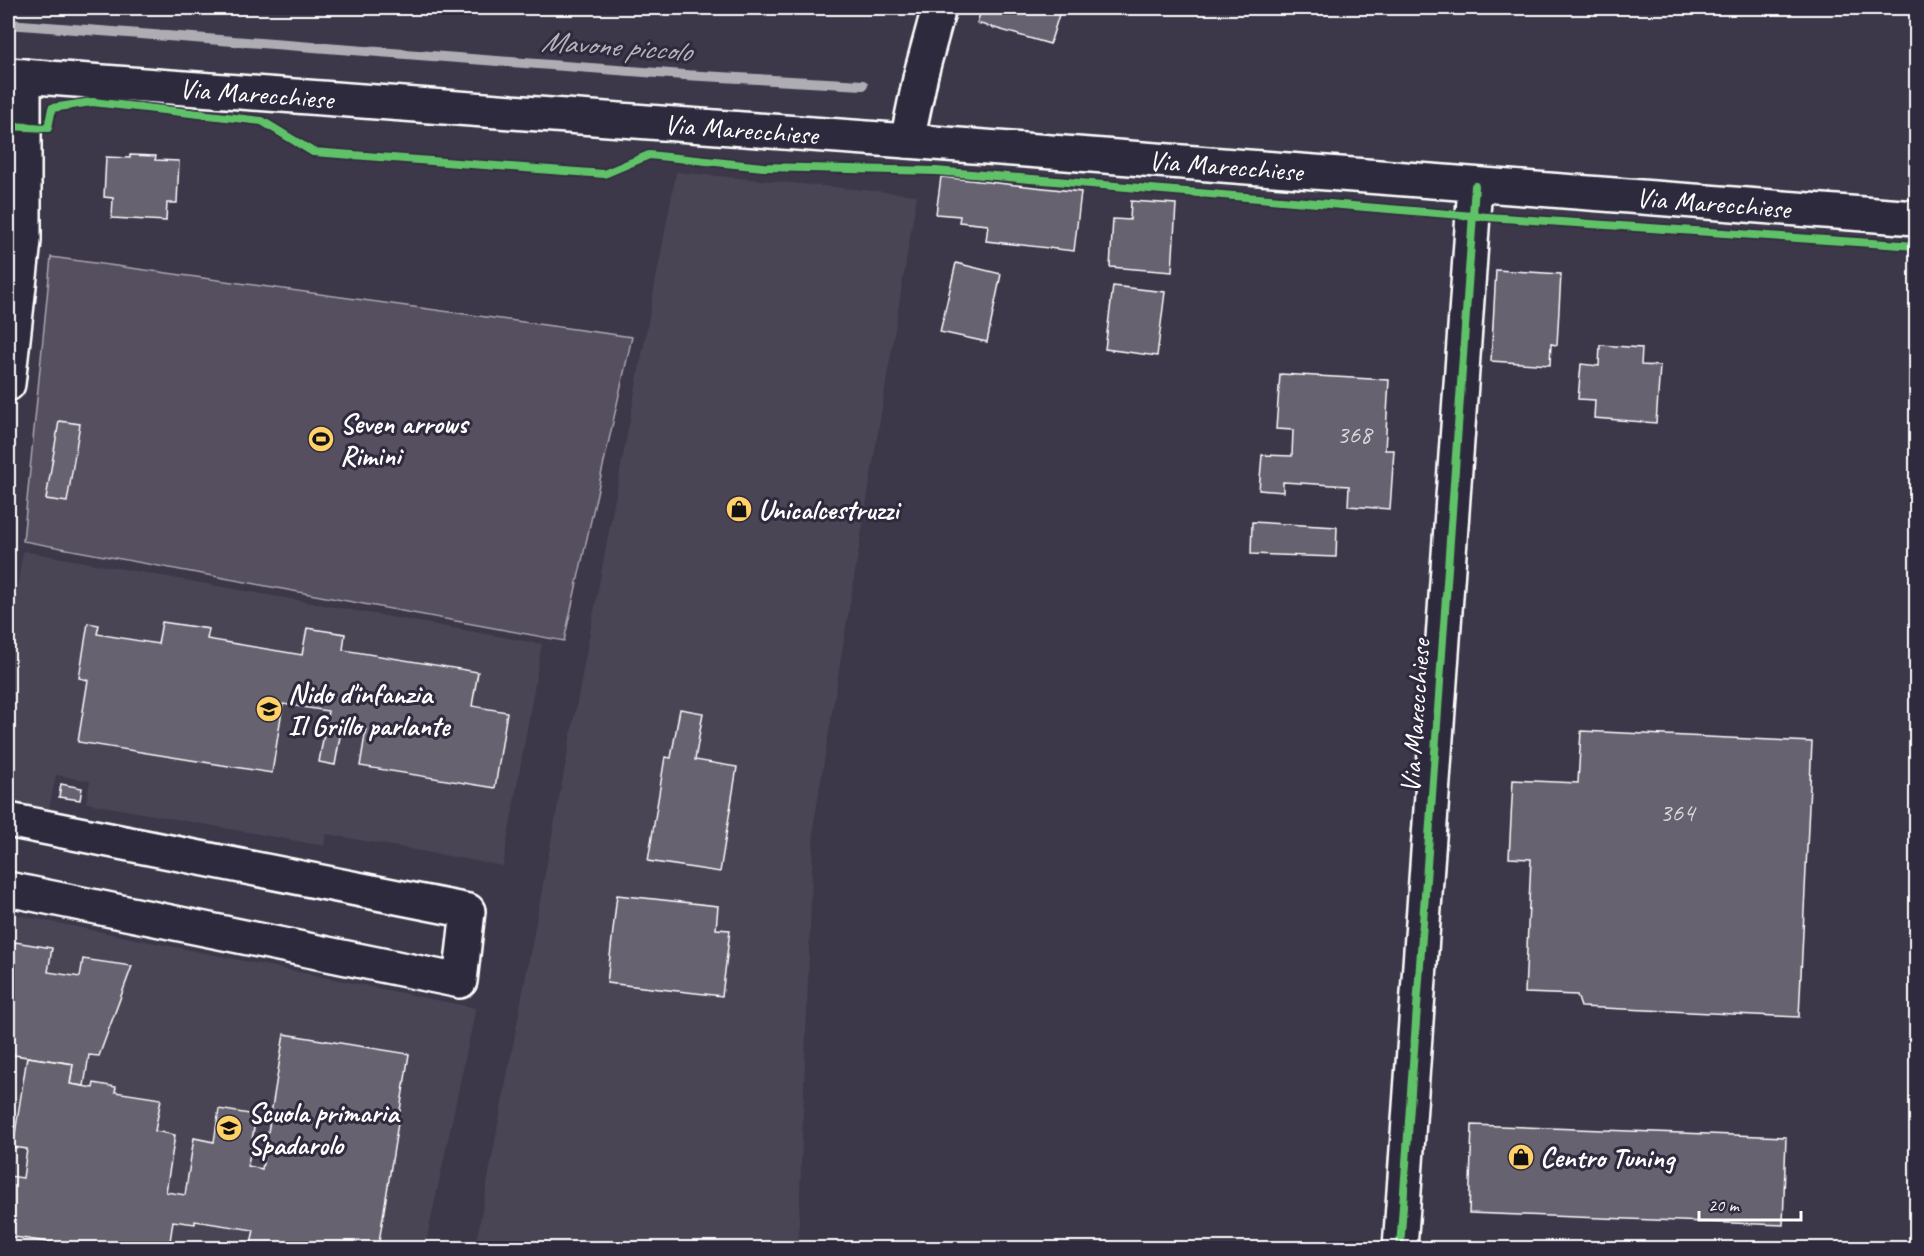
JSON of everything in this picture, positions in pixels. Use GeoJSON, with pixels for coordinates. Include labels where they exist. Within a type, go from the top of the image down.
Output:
{"type":"FeatureCollection","features":[{"type":"Feature","properties":{"kind":"street"},"geometry":{"type":"LineString","coordinates":[[907,141],[921,74],[939,8]]}},
{"type":"Feature","properties":{"kind":"street"},"geometry":{"type":"LineString","coordinates":[[8,384],[24,241],[16,76]]}},
{"type":"Feature","properties":{"kind":"street","name":"Via Marecchiese"},"geometry":{"type":"LineString","coordinates":[[16,76],[1917,218]]}},
{"type":"Feature","properties":{"kind":"street","name":"Via Marecchiese"},"geometry":{"type":"LineString","coordinates":[[1400,1248],[1475,186]]}},
{"type":"Feature","properties":{"kind":"street"},"geometry":{"type":"LineString","coordinates":[[8,820],[468,911],[460,981],[8,889]]}},
{"type":"Feature","properties":{"kind":"shaded area","name":"Unicalcestruzzi"},"geometry":{"type":"Polygon","coordinates":[[[676,172],[917,195],[814,823],[798,1248],[475,1248],[676,172]]]}},
{"type":"Feature","properties":{"kind":"shaded area","name":"Seven arrows Rimini"},"geometry":{"type":"Polygon","coordinates":[[[51,257],[632,337],[564,641],[23,541],[51,257]]]}},
{"type":"Feature","properties":{"kind":"shaded area","name":"Nido d'infanzia Il Grillo parlante"},"geometry":{"type":"Polygon","coordinates":[[[23,551],[542,644],[503,866],[326,834],[324,846],[86,803],[90,781],[56,775],[48,814],[8,806],[8,639],[23,551]]]}},
{"type":"Feature","properties":{"kind":"shaded area","name":"Scuola primaria Spadarolo"},"geometry":{"type":"Polygon","coordinates":[[[8,913],[476,1008],[425,1248],[8,1248],[8,913]]]}},
{"type":"Feature","properties":{"kind":"building"},"geometry":{"type":"Polygon","coordinates":[[[982,8],[1061,8],[1050,44],[977,23],[982,8]]]}},
{"type":"Feature","properties":{"kind":"building"},"geometry":{"type":"Polygon","coordinates":[[[130,155],[156,156],[155,160],[179,161],[177,203],[167,203],[166,221],[112,218],[113,198],[104,197],[106,157],[130,158],[130,155]]]}},
{"type":"Feature","properties":{"kind":"building"},"geometry":{"type":"Polygon","coordinates":[[[941,177],[1081,192],[1074,251],[986,241],[988,225],[959,222],[960,216],[936,214],[941,177]]]}},
{"type":"Feature","properties":{"kind":"building"},"geometry":{"type":"Polygon","coordinates":[[[1131,201],[1176,204],[1172,272],[1110,267],[1113,219],[1130,220],[1131,201]]]}},
{"type":"Feature","properties":{"kind":"building"},"geometry":{"type":"Polygon","coordinates":[[[956,263],[1001,274],[987,342],[940,332],[956,263]]]}},
{"type":"Feature","properties":{"kind":"building"},"geometry":{"type":"Polygon","coordinates":[[[1496,270],[1561,274],[1557,345],[1551,344],[1550,365],[1491,361],[1496,270]]]}},
{"type":"Feature","properties":{"kind":"building"},"geometry":{"type":"Polygon","coordinates":[[[1113,286],[1165,292],[1157,356],[1105,349],[1113,286]]]}},
{"type":"Feature","properties":{"kind":"building"},"geometry":{"type":"Polygon","coordinates":[[[1600,345],[1642,348],[1641,365],[1660,366],[1656,423],[1594,418],[1595,400],[1578,399],[1581,364],[1599,366],[1600,345]]]}},
{"type":"Feature","properties":{"kind":"building"},"geometry":{"type":"Polygon","coordinates":[[[1280,374],[1389,380],[1385,450],[1394,450],[1390,509],[1348,506],[1349,486],[1283,482],[1283,492],[1259,490],[1262,455],[1292,456],[1293,430],[1276,429],[1280,374]]]}},
{"type":"Feature","properties":{"kind":"building"},"geometry":{"type":"Polygon","coordinates":[[[59,421],[80,424],[67,502],[46,499],[59,421]]]}},
{"type":"Feature","properties":{"kind":"building"},"geometry":{"type":"Polygon","coordinates":[[[1916,452],[1916,512],[1912,511],[1916,452]]]}},
{"type":"Feature","properties":{"kind":"building"},"geometry":{"type":"Polygon","coordinates":[[[1252,522],[1337,527],[1336,557],[1251,554],[1252,522]]]}},
{"type":"Feature","properties":{"kind":"building"},"geometry":{"type":"Polygon","coordinates":[[[1916,596],[1916,697],[1909,697],[1916,596]]]}},
{"type":"Feature","properties":{"kind":"building"},"geometry":{"type":"Polygon","coordinates":[[[162,622],[209,629],[207,639],[302,655],[307,628],[345,634],[343,650],[478,672],[472,706],[507,712],[495,788],[360,766],[366,729],[342,725],[335,765],[319,762],[328,711],[283,704],[272,773],[78,742],[88,680],[79,678],[88,623],[99,625],[97,634],[158,644],[162,622]]]}},
{"type":"Feature","properties":{"kind":"building"},"geometry":{"type":"Polygon","coordinates":[[[680,709],[703,713],[695,760],[737,767],[720,872],[648,861],[665,757],[671,758],[680,709]]]}},
{"type":"Feature","properties":{"kind":"building"},"geometry":{"type":"Polygon","coordinates":[[[1581,731],[1812,742],[1799,1017],[1581,1007],[1577,995],[1525,993],[1531,859],[1509,858],[1513,780],[1578,783],[1581,731]]]}},
{"type":"Feature","properties":{"kind":"building"},"geometry":{"type":"Polygon","coordinates":[[[61,784],[82,788],[80,800],[59,797],[61,784]]]}},
{"type":"Feature","properties":{"kind":"building"},"geometry":{"type":"Polygon","coordinates":[[[617,895],[718,906],[716,929],[730,930],[722,996],[607,983],[617,895]]]}},
{"type":"Feature","properties":{"kind":"building"},"geometry":{"type":"Polygon","coordinates":[[[15,942],[52,948],[48,972],[80,977],[83,959],[132,966],[99,1056],[89,1055],[84,1086],[70,1084],[73,1064],[8,1054],[8,993],[15,942]]]}},
{"type":"Feature","properties":{"kind":"building"},"geometry":{"type":"Polygon","coordinates":[[[284,1034],[409,1054],[378,1248],[250,1248],[254,1230],[195,1221],[195,1224],[173,1221],[169,1248],[87,1248],[8,1236],[9,1176],[23,1178],[27,1149],[13,1147],[27,1057],[73,1064],[70,1084],[93,1088],[94,1083],[116,1087],[115,1092],[161,1099],[155,1131],[175,1135],[166,1192],[185,1195],[194,1138],[214,1142],[219,1109],[256,1115],[248,1166],[262,1169],[284,1034]]]}},
{"type":"Feature","properties":{"kind":"building"},"geometry":{"type":"Polygon","coordinates":[[[1472,1125],[1786,1137],[1783,1225],[1469,1213],[1472,1125]]]}},
{"type":"Feature","properties":{"kind":"waterway","name":"Mavone piccolo"},"geometry":{"type":"LineString","coordinates":[[8,24],[684,75],[863,85]]}},
{"type":"Feature","properties":{"kind":"cycle path"},"geometry":{"type":"LineString","coordinates":[[8,126],[48,128],[52,108],[92,102],[262,121],[313,152],[604,174],[649,155],[763,167],[936,171],[1473,216],[1916,246]]}},
{"type":"Feature","properties":{"kind":"cycle path"},"geometry":{"type":"LineString","coordinates":[[1400,1248],[1475,186]]}},
{"type":"Feature","properties":{"kind":"place","name":"Seven arrows Rimini"},"geometry":{"type":"Point","coordinates":[321,439]}},
{"type":"Feature","properties":{"kind":"place","name":"Unicalcestruzzi"},"geometry":{"type":"Point","coordinates":[739,509]}},
{"type":"Feature","properties":{"kind":"place","name":"Nido d'infanzia Il Grillo parlante"},"geometry":{"type":"Point","coordinates":[269,709]}},
{"type":"Feature","properties":{"kind":"place","name":"Scuola primaria Spadarolo"},"geometry":{"type":"Point","coordinates":[229,1128]}},
{"type":"Feature","properties":{"kind":"place","name":"Centro Tuning"},"geometry":{"type":"Point","coordinates":[1521,1157]}}]}
